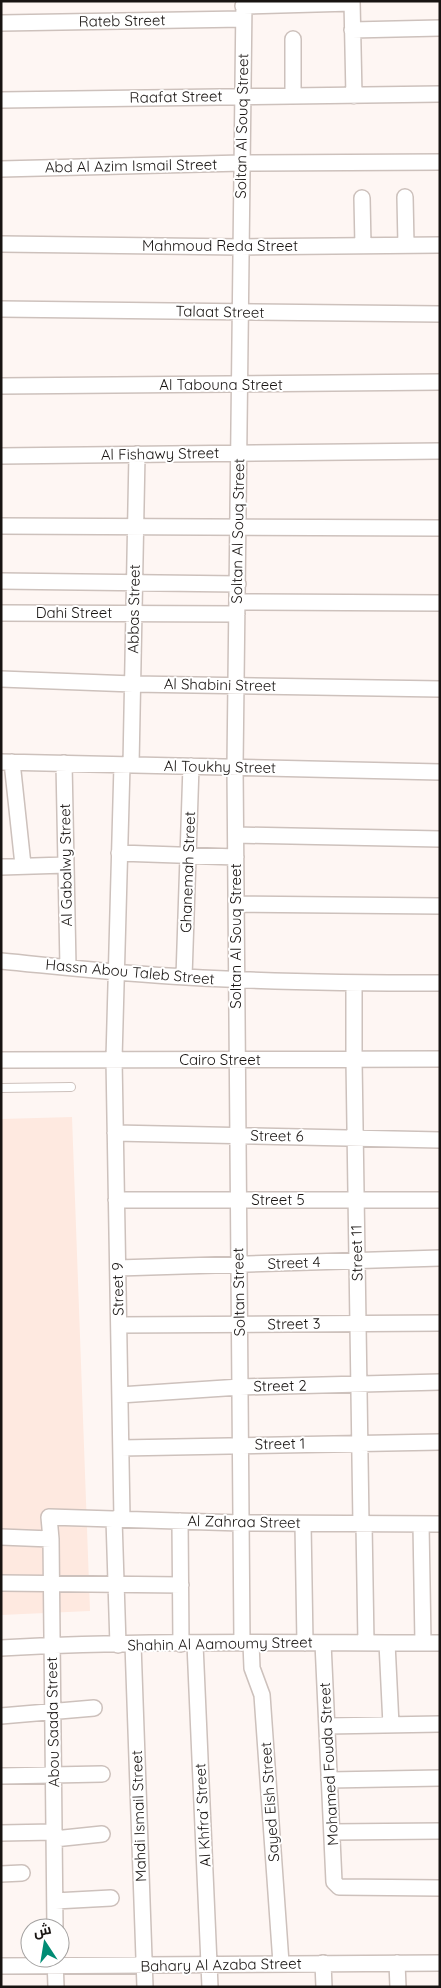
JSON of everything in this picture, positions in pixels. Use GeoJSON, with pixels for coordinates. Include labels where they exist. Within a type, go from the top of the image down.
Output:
{"type":"FeatureCollection","features":[{"type":"Feature","properties":{"kind":"street","name":"Rateb Street"},"geometry":{"type":"LineString","coordinates":[[1,23],[352,2]]}},
{"type":"Feature","properties":{"kind":"street"},"geometry":{"type":"LineString","coordinates":[[352,2],[354,96]]}},
{"type":"Feature","properties":{"kind":"street","name":"Soltan Al Souq Street"},"geometry":{"type":"LineString","coordinates":[[237,1061],[235,767],[243,9]]}},
{"type":"Feature","properties":{"kind":"street"},"geometry":{"type":"LineString","coordinates":[[352,30],[440,28]]}},
{"type":"Feature","properties":{"kind":"street"},"geometry":{"type":"LineString","coordinates":[[293,39],[293,95]]}},
{"type":"Feature","properties":{"kind":"street","name":"Raafat Street"},"geometry":{"type":"LineString","coordinates":[[1,100],[243,95],[354,96],[440,94]]}},
{"type":"Feature","properties":{"kind":"street","name":"Abd Al Azim Ismail Street"},"geometry":{"type":"LineString","coordinates":[[1,169],[242,163],[440,162]]}},
{"type":"Feature","properties":{"kind":"street"},"geometry":{"type":"LineString","coordinates":[[405,197],[406,245]]}},
{"type":"Feature","properties":{"kind":"street"},"geometry":{"type":"LineString","coordinates":[[362,198],[363,246]]}},
{"type":"Feature","properties":{"kind":"street","name":"Mahmoud Reda Street"},"geometry":{"type":"LineString","coordinates":[[1,244],[241,247],[440,245]]}},
{"type":"Feature","properties":{"kind":"street","name":"Talaat Street"},"geometry":{"type":"LineString","coordinates":[[1,309],[440,314]]}},
{"type":"Feature","properties":{"kind":"street","name":"Al Tabouna Street"},"geometry":{"type":"LineString","coordinates":[[1,386],[440,382]]}},
{"type":"Feature","properties":{"kind":"street","name":"Al Fishawy Street"},"geometry":{"type":"LineString","coordinates":[[1,456],[440,451]]}},
{"type":"Feature","properties":{"kind":"street","name":"Abbas Street"},"geometry":{"type":"LineString","coordinates":[[119,853],[133,684],[136,454]]}},
{"type":"Feature","properties":{"kind":"street"},"geometry":{"type":"LineString","coordinates":[[1,526],[440,528]]}},
{"type":"Feature","properties":{"kind":"street"},"geometry":{"type":"LineString","coordinates":[[1,581],[238,584]]}},
{"type":"Feature","properties":{"kind":"street","name":"Dahi Street"},"geometry":{"type":"LineString","coordinates":[[1,613],[134,614],[237,608],[440,603]]}},
{"type":"Feature","properties":{"kind":"street","name":"Al Shabini Street"},"geometry":{"type":"LineString","coordinates":[[1,679],[133,684],[440,689]]}},
{"type":"Feature","properties":{"kind":"street"},"geometry":{"type":"LineString","coordinates":[[6,762],[23,865]]}},
{"type":"Feature","properties":{"kind":"street","name":"Al Toukhy Street"},"geometry":{"type":"LineString","coordinates":[[6,762],[440,772]]}},
{"type":"Feature","properties":{"kind":"street","name":"Al Gabalwy Street"},"geometry":{"type":"LineString","coordinates":[[64,764],[68,967]]}},
{"type":"Feature","properties":{"kind":"street","name":"Ghanemah Street"},"geometry":{"type":"LineString","coordinates":[[184,977],[191,766]]}},
{"type":"Feature","properties":{"kind":"street"},"geometry":{"type":"LineString","coordinates":[[236,835],[440,840]]}},
{"type":"Feature","properties":{"kind":"street"},"geometry":{"type":"LineString","coordinates":[[119,853],[236,857]]}},
{"type":"Feature","properties":{"kind":"street","name":"Street 9"},"geometry":{"type":"LineString","coordinates":[[116,1584],[121,1448],[114,1059],[119,853]]}},
{"type":"Feature","properties":{"kind":"street"},"geometry":{"type":"LineString","coordinates":[[1,866],[66,865]]}},
{"type":"Feature","properties":{"kind":"street"},"geometry":{"type":"LineString","coordinates":[[236,904],[440,906]]}},
{"type":"Feature","properties":{"kind":"street","name":"Hassn Abou Taleb Street"},"geometry":{"type":"LineString","coordinates":[[1,961],[237,980],[440,983]]}},
{"type":"Feature","properties":{"kind":"street","name":"Street 11"},"geometry":{"type":"LineString","coordinates":[[354,983],[360,1443],[366,1643]]}},
{"type":"Feature","properties":{"kind":"street","name":"Cairo Street"},"geometry":{"type":"LineString","coordinates":[[1,1060],[237,1061],[440,1059]]}},
{"type":"Feature","properties":{"kind":"street","name":"Soltan Street"},"geometry":{"type":"LineString","coordinates":[[237,1061],[241,1523]]}},
{"type":"Feature","properties":{"kind":"street","name":"Street 6"},"geometry":{"type":"LineString","coordinates":[[115,1133],[440,1140]]}},
{"type":"Feature","properties":{"kind":"street","name":"Street 5"},"geometry":{"type":"LineString","coordinates":[[116,1200],[440,1200]]}},
{"type":"Feature","properties":{"kind":"street","name":"Street 4"},"geometry":{"type":"LineString","coordinates":[[118,1268],[440,1258]]}},
{"type":"Feature","properties":{"kind":"street","name":"Street 3"},"geometry":{"type":"LineString","coordinates":[[119,1325],[440,1323]]}},
{"type":"Feature","properties":{"kind":"street","name":"Street 2"},"geometry":{"type":"LineString","coordinates":[[120,1394],[240,1386],[440,1382]]}},
{"type":"Feature","properties":{"kind":"street","name":"Street 1"},"geometry":{"type":"LineString","coordinates":[[121,1448],[240,1444],[440,1442]]}},
{"type":"Feature","properties":{"kind":"street","name":"Al Zahraa Street"},"geometry":{"type":"LineString","coordinates":[[49,1517],[241,1523],[440,1524]]}},
{"type":"Feature","properties":{"kind":"street","name":"Abou Saada Street"},"geometry":{"type":"LineString","coordinates":[[49,1517],[55,1918]]}},
{"type":"Feature","properties":{"kind":"street","name":"Al Khfra’ Street"},"geometry":{"type":"LineString","coordinates":[[180,1521],[181,1585],[188,1644],[210,1963],[210,1987]]}},
{"type":"Feature","properties":{"kind":"street","name":"Sayed Eish Street"},"geometry":{"type":"LineString","coordinates":[[241,1523],[246,1643],[252,1668],[262,1695],[281,1963]]}},
{"type":"Feature","properties":{"kind":"street"},"geometry":{"type":"LineString","coordinates":[[302,1524],[305,1643]]}},
{"type":"Feature","properties":{"kind":"street"},"geometry":{"type":"LineString","coordinates":[[421,1524],[423,1644]]}},
{"type":"Feature","properties":{"kind":"street"},"geometry":{"type":"LineString","coordinates":[[1,1537],[50,1539]]}},
{"type":"Feature","properties":{"kind":"street"},"geometry":{"type":"LineString","coordinates":[[1,1582],[181,1585]]}},
{"type":"Feature","properties":{"kind":"street","name":"Mahdi Ismail Street"},"geometry":{"type":"LineString","coordinates":[[116,1584],[125,1644],[145,1987]]}},
{"type":"Feature","properties":{"kind":"street","name":"Shahin Al Aamoumy Street"},"geometry":{"type":"LineString","coordinates":[[1,1648],[52,1645],[323,1642],[440,1644]]}},
{"type":"Feature","properties":{"kind":"street","name":"Mohamed Fouda Street"},"geometry":{"type":"LineString","coordinates":[[323,1642],[334,1882],[339,1887],[440,1888]]}},
{"type":"Feature","properties":{"kind":"street"},"geometry":{"type":"LineString","coordinates":[[388,1643],[392,1725]]}},
{"type":"Feature","properties":{"kind":"street"},"geometry":{"type":"LineString","coordinates":[[1,1716],[94,1708]]}},
{"type":"Feature","properties":{"kind":"street"},"geometry":{"type":"LineString","coordinates":[[327,1726],[440,1724]]}},
{"type":"Feature","properties":{"kind":"street"},"geometry":{"type":"LineString","coordinates":[[1,1776],[102,1774]]}},
{"type":"Feature","properties":{"kind":"street"},"geometry":{"type":"LineString","coordinates":[[329,1780],[440,1778]]}},
{"type":"Feature","properties":{"kind":"street"},"geometry":{"type":"LineString","coordinates":[[332,1832],[440,1831]]}},
{"type":"Feature","properties":{"kind":"street"},"geometry":{"type":"LineString","coordinates":[[1,1833],[54,1836],[102,1834]]}},
{"type":"Feature","properties":{"kind":"street"},"geometry":{"type":"LineString","coordinates":[[1,1874],[22,1873]]}},
{"type":"Feature","properties":{"kind":"street"},"geometry":{"type":"LineString","coordinates":[[55,1900],[111,1898]]}},
{"type":"Feature","properties":{"kind":"street","name":"Bahary Al Azaba Street"},"geometry":{"type":"LineString","coordinates":[[70,1963],[145,1966],[210,1963],[440,1963]]}},
{"type":"Feature","properties":{"kind":"street"},"geometry":{"type":"LineString","coordinates":[[323,1963],[324,1987]]}},
{"type":"Feature","properties":{"kind":"street"},"geometry":{"type":"LineString","coordinates":[[397,1963],[398,1987]]}},
{"type":"Feature","properties":{"kind":"street","name":"Bahary Al Azaba Street"},"geometry":{"type":"LineString","coordinates":[[1,1966],[20,1965]]}},
{"type":"Feature","properties":{"kind":"street"},"geometry":{"type":"LineString","coordinates":[[55,1968],[56,1987]]}},
{"type":"Feature","properties":{"kind":"lane"},"geometry":{"type":"LineString","coordinates":[[1,1088],[71,1087]]}},
{"type":"Feature","properties":{"kind":"shaded area"},"geometry":{"type":"Polygon","coordinates":[[[72,1117],[90,1611],[1,1615],[1,1119],[72,1117]]]}}]}
